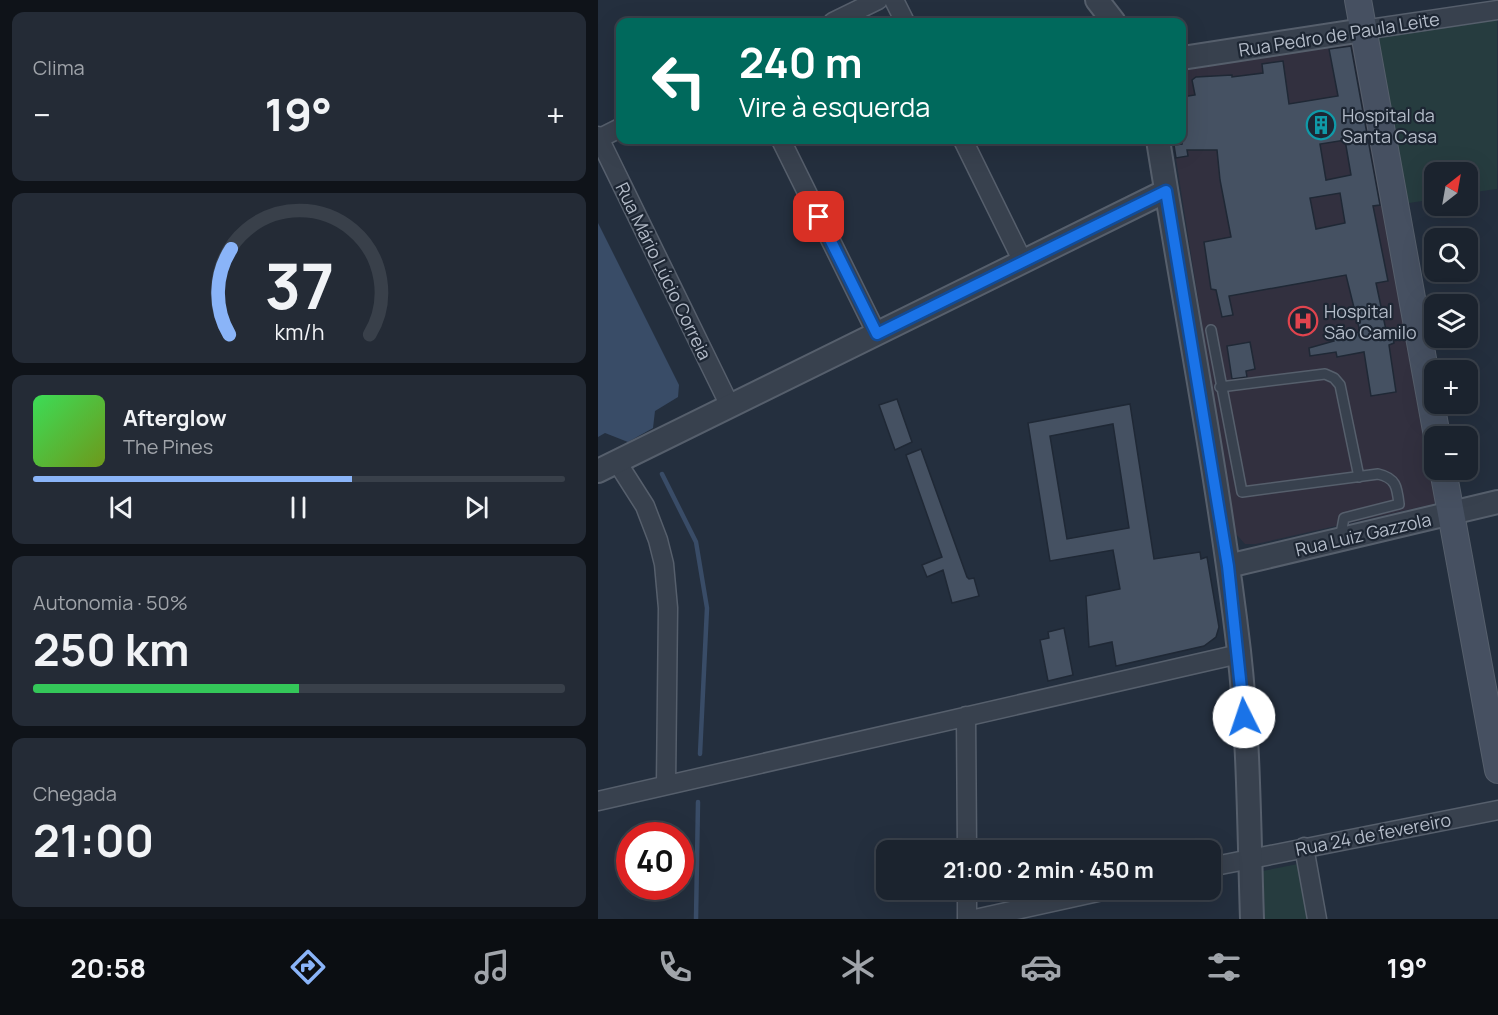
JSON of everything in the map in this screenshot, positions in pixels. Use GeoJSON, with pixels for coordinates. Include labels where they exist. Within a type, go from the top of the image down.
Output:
{"type":"FeatureCollection","features":[{"type":"Feature","properties":{"kind":"main road"},"geometry":{"type":"LineString","coordinates":[[1358,0],[1435,426]]}},
{"type":"Feature","properties":{"kind":"main road"},"geometry":{"type":"LineString","coordinates":[[1445,480],[1498,770]]}},
{"type":"Feature","properties":{"kind":"street"},"geometry":{"type":"LineString","coordinates":[[841,18],[878,0]]}},
{"type":"Feature","properties":{"kind":"street"},"geometry":{"type":"LineString","coordinates":[[894,0],[903,18]]}},
{"type":"Feature","properties":{"kind":"street"},"geometry":{"type":"LineString","coordinates":[[1097,0],[1111,18]]}},
{"type":"Feature","properties":{"kind":"street","name":"Rua Pedro de Paula Leite"},"geometry":{"type":"LineString","coordinates":[[1186,56],[1498,10]]}},
{"type":"Feature","properties":{"kind":"street"},"geometry":{"type":"LineString","coordinates":[[598,138],[616,130]]}},
{"type":"Feature","properties":{"kind":"street","name":"Rua Mário Lúcio Correia"},"geometry":{"type":"LineString","coordinates":[[598,138],[730,406]]}},
{"type":"Feature","properties":{"kind":"street"},"geometry":{"type":"LineString","coordinates":[[783,144],[877,334]]}},
{"type":"Feature","properties":{"kind":"street"},"geometry":{"type":"LineString","coordinates":[[965,144],[1023,262]]}},
{"type":"Feature","properties":{"kind":"street"},"geometry":{"type":"LineString","coordinates":[[1159,144],[1228,566],[1239,654],[1246,738],[1252,919]]}},
{"type":"Feature","properties":{"kind":"street"},"geometry":{"type":"LineString","coordinates":[[666,785],[668,609],[664,564],[645,506],[607,467],[1166,191]]}},
{"type":"Feature","properties":{"kind":"street","name":"Rua Luiz Gazzola"},"geometry":{"type":"LineString","coordinates":[[1228,566],[1340,539],[1402,514],[1451,513],[1498,502]]}},
{"type":"Feature","properties":{"kind":"street"},"geometry":{"type":"LineString","coordinates":[[598,801],[1239,654]]}},
{"type":"Feature","properties":{"kind":"street"},"geometry":{"type":"LineString","coordinates":[[966,716],[967,840]]}},
{"type":"Feature","properties":{"kind":"street","name":"Rua 24 de fevereiro"},"geometry":{"type":"LineString","coordinates":[[1221,864],[1498,810]]}},
{"type":"Feature","properties":{"kind":"street"},"geometry":{"type":"LineString","coordinates":[[1304,847],[1317,919]]}},
{"type":"Feature","properties":{"kind":"street"},"geometry":{"type":"LineString","coordinates":[[967,900],[967,919]]}},
{"type":"Feature","properties":{"kind":"street"},"geometry":{"type":"LineString","coordinates":[[975,919],[1061,900]]}},
{"type":"Feature","properties":{"kind":"lane"},"geometry":{"type":"LineString","coordinates":[[1211,330],[1220,387],[1242,492],[1378,474],[1389,477],[1397,484],[1402,514]]}},
{"type":"Feature","properties":{"kind":"lane"},"geometry":{"type":"LineString","coordinates":[[1220,387],[1325,374],[1334,378],[1340,385],[1358,477]]}},
{"type":"Feature","properties":{"kind":"shaded area","name":"Hospital São Camilo"},"geometry":{"type":"Polygon","coordinates":[[[1356,42],[1424,430],[1424,480],[1433,480],[1436,499],[1434,504],[1256,544],[1245,544],[1235,533],[1174,144],[1186,144],[1186,69],[1356,42]]]}},
{"type":"Feature","properties":{"kind":"green space"},"geometry":{"type":"Polygon","coordinates":[[[1497,20],[1497,189],[1478,192],[1478,162],[1424,162],[1424,201],[1409,203],[1401,198],[1374,43],[1378,37],[1497,20]]]}},
{"type":"Feature","properties":{"kind":"green space"},"geometry":{"type":"Polygon","coordinates":[[[1298,864],[1308,919],[1265,919],[1263,871],[1298,864]]]}},
{"type":"Feature","properties":{"kind":"water"},"geometry":{"type":"Polygon","coordinates":[[[598,223],[679,385],[678,397],[655,411],[653,428],[628,442],[605,433],[598,437],[598,223]]]}},
{"type":"Feature","properties":{"kind":"building"},"geometry":{"type":"Polygon","coordinates":[[[1351,46],[1380,205],[1373,206],[1388,281],[1376,283],[1386,330],[1391,329],[1394,343],[1389,345],[1396,392],[1371,396],[1364,352],[1337,357],[1336,352],[1310,356],[1309,348],[1334,341],[1333,338],[1360,332],[1346,275],[1229,296],[1233,315],[1222,317],[1216,290],[1211,289],[1204,242],[1231,237],[1220,180],[1217,150],[1187,150],[1188,156],[1176,158],[1174,145],[1186,144],[1186,96],[1195,95],[1192,80],[1196,77],[1232,75],[1232,77],[1263,73],[1262,64],[1283,61],[1289,104],[1338,96],[1329,49],[1351,46]],[[1345,140],[1320,144],[1326,180],[1351,175],[1345,140]],[[1340,193],[1310,198],[1316,229],[1345,223],[1340,193]]]}},
{"type":"Feature","properties":{"kind":"building"},"geometry":{"type":"Polygon","coordinates":[[[1250,342],[1255,369],[1246,371],[1247,377],[1232,379],[1227,346],[1250,342]]]}},
{"type":"Feature","properties":{"kind":"building"},"geometry":{"type":"Polygon","coordinates":[[[897,399],[912,442],[895,450],[879,405],[897,399]]]}},
{"type":"Feature","properties":{"kind":"building"},"geometry":{"type":"Polygon","coordinates":[[[1130,404],[1154,559],[1200,552],[1201,559],[1207,557],[1219,627],[1216,637],[1204,646],[1116,666],[1112,642],[1089,647],[1086,596],[1120,589],[1113,550],[1050,561],[1028,423],[1130,404]],[[1113,424],[1050,436],[1067,539],[1129,528],[1113,424]]]}},
{"type":"Feature","properties":{"kind":"building"},"geometry":{"type":"Polygon","coordinates":[[[921,449],[967,577],[974,578],[979,596],[952,603],[943,570],[927,577],[922,565],[942,557],[906,455],[921,449]]]}},
{"type":"Feature","properties":{"kind":"building"},"geometry":{"type":"Polygon","coordinates":[[[1064,628],[1073,675],[1048,681],[1040,640],[1049,638],[1048,632],[1064,628]]]}},
{"type":"Feature","properties":{"kind":"waterway"},"geometry":{"type":"LineString","coordinates":[[662,474],[696,542],[707,608],[700,754]]}},
{"type":"Feature","properties":{"kind":"waterway"},"geometry":{"type":"LineString","coordinates":[[696,919],[698,802]]}},
{"type":"Feature","properties":{"kind":"place","name":"Hospital da Santa Casa"},"geometry":{"type":"Point","coordinates":[1321,125]}},
{"type":"Feature","properties":{"kind":"place","name":"Hospital São Camilo"},"geometry":{"type":"Point","coordinates":[1303,321]}},
{"type":"Feature","properties":{"kind":"route"},"geometry":{"type":"LineString","coordinates":[[819,217],[877,334],[1166,191],[1228,566],[1244,717]]}}]}
